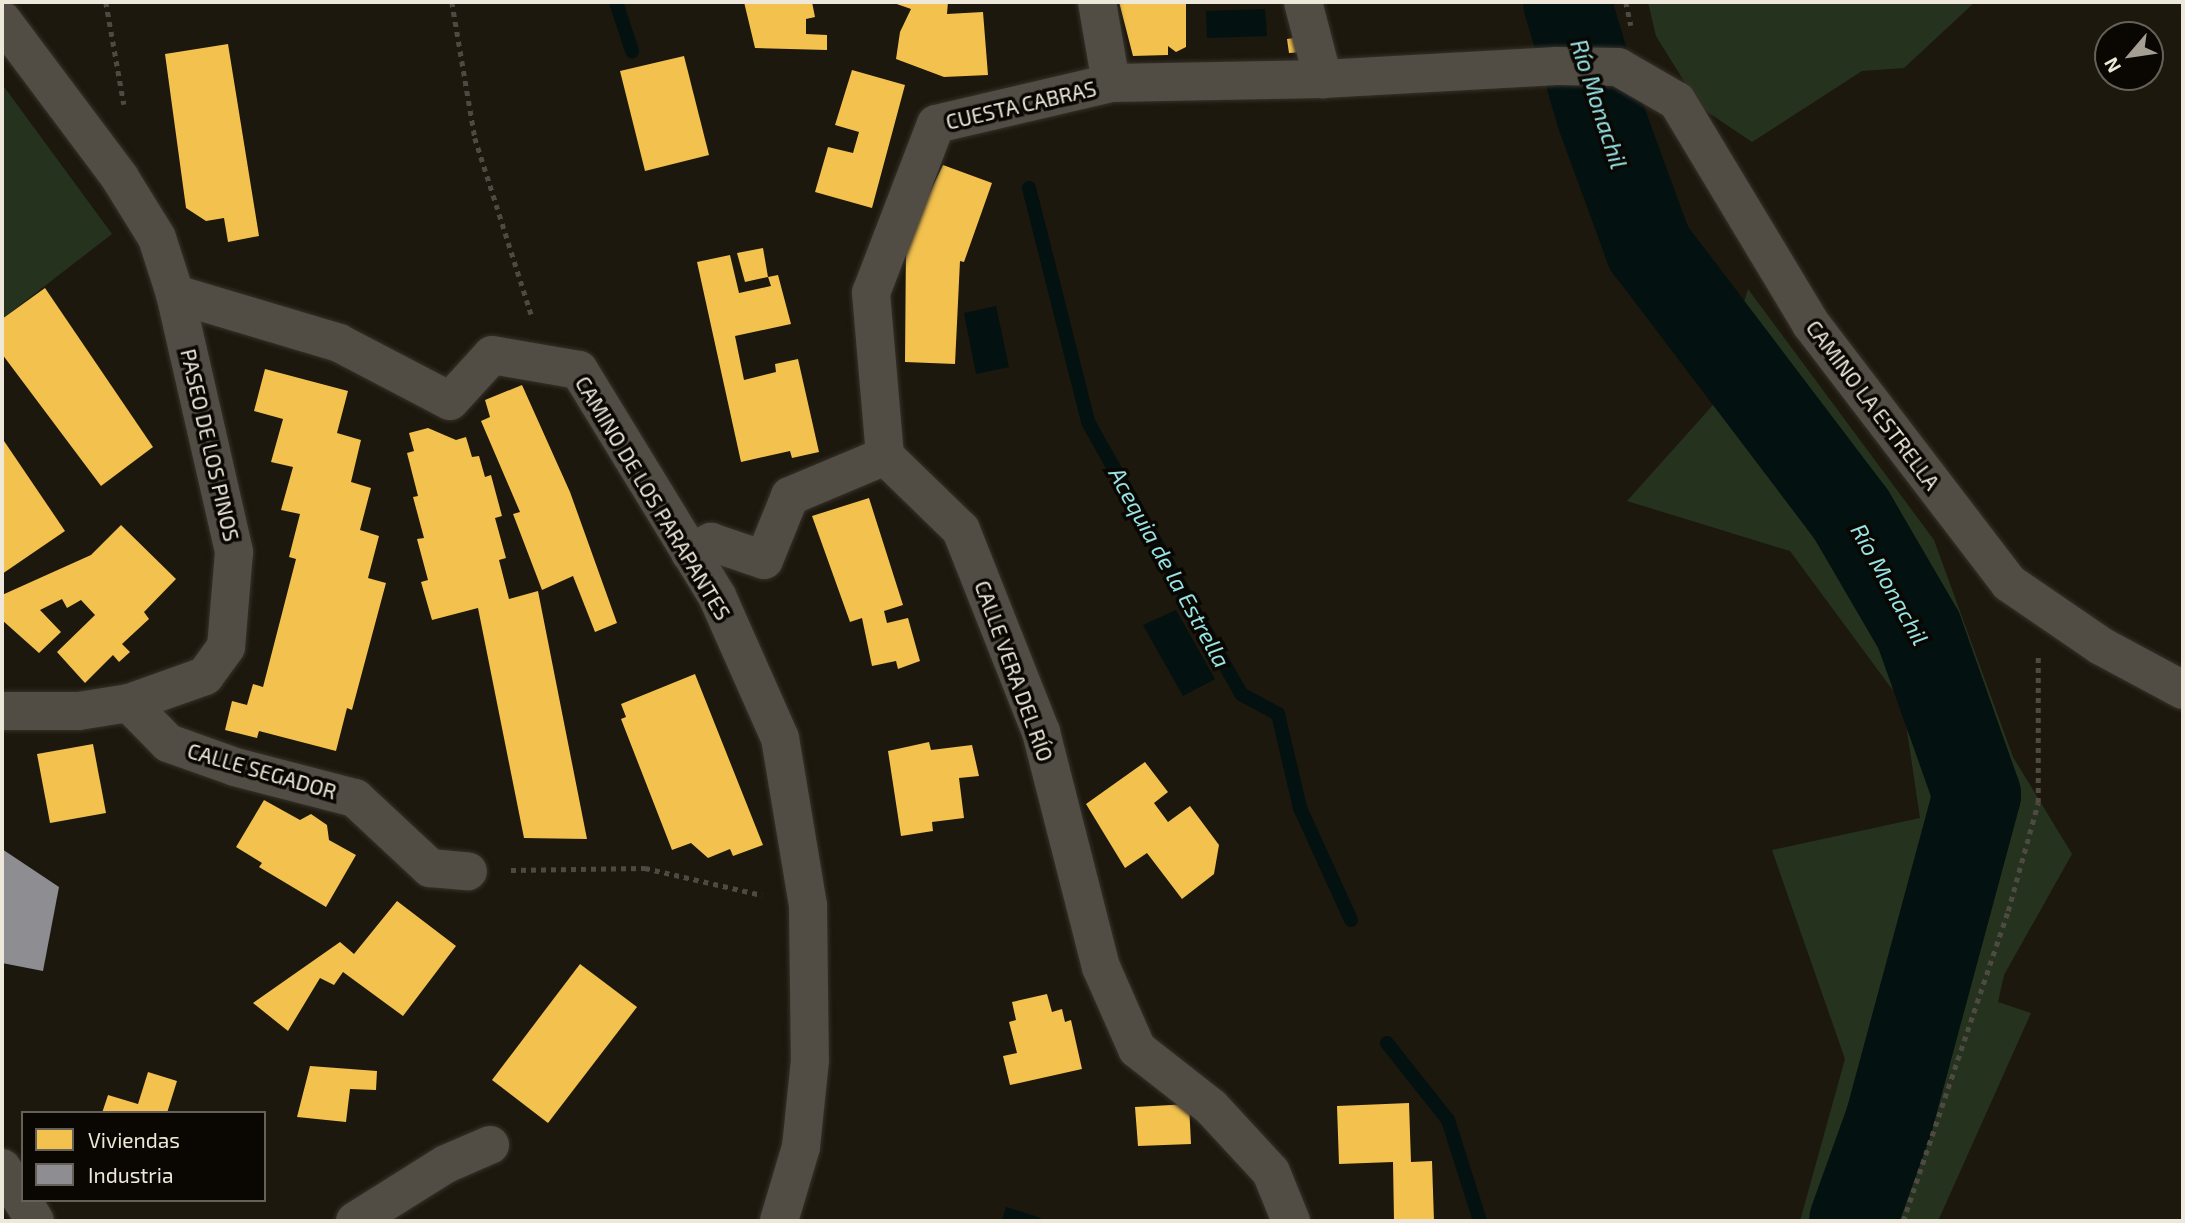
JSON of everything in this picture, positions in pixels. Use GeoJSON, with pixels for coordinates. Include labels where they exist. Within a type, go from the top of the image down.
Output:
{"type":"FeatureCollection","features":[{"type":"Feature","properties":{"kind":"street"},"geometry":{"type":"LineString","coordinates":[[1097,2],[1111,83]]}},
{"type":"Feature","properties":{"kind":"street"},"geometry":{"type":"LineString","coordinates":[[1303,2],[1323,79]]}},
{"type":"Feature","properties":{"kind":"street","name":"PASEO DE LOS PINOS"},"geometry":{"type":"LineString","coordinates":[[2,20],[120,178],[157,238],[175,294],[234,552],[226,647],[205,676],[129,703],[79,711],[2,710]]}},
{"type":"Feature","properties":{"kind":"street","name":"CUESTA CABRAS"},"geometry":{"type":"LineString","coordinates":[[885,456],[871,293],[936,124],[1111,83],[1323,79],[1557,66],[1619,68]]}},
{"type":"Feature","properties":{"kind":"street","name":"CAMINO LA ESTRELLA"},"geometry":{"type":"LineString","coordinates":[[1619,68],[1677,101],[1811,324],[2008,583],[2101,646],[2183,690]]}},
{"type":"Feature","properties":{"kind":"street","name":"CAMINO DE LOS PARAPANTES"},"geometry":{"type":"LineString","coordinates":[[175,294],[340,344],[450,401],[492,355],[579,370],[717,596],[780,738],[808,906],[810,1060],[801,1147],[779,1221]]}},
{"type":"Feature","properties":{"kind":"street"},"geometry":{"type":"LineString","coordinates":[[690,553],[711,542],[764,560],[790,496],[885,456]]}},
{"type":"Feature","properties":{"kind":"street","name":"CALLE VERA DEL RÍO"},"geometry":{"type":"LineString","coordinates":[[885,456],[961,530],[1041,732],[1101,968],[1137,1049],[1211,1107],[1271,1172],[1291,1221]]}},
{"type":"Feature","properties":{"kind":"street","name":"CALLE SEGADOR"},"geometry":{"type":"LineString","coordinates":[[129,703],[168,743],[235,767],[355,798],[430,868],[468,871]]}},
{"type":"Feature","properties":{"kind":"street"},"geometry":{"type":"LineString","coordinates":[[355,1221],[446,1164],[490,1145]]}},
{"type":"Feature","properties":{"kind":"street"},"geometry":{"type":"LineString","coordinates":[[2,1168],[21,1199]]}},
{"type":"Feature","properties":{"kind":"street"},"geometry":{"type":"LineString","coordinates":[[23,1202],[35,1221]]}},
{"type":"Feature","properties":{"kind":"path"},"geometry":{"type":"LineString","coordinates":[[106,2],[125,112]]}},
{"type":"Feature","properties":{"kind":"path"},"geometry":{"type":"LineString","coordinates":[[452,2],[475,138],[540,343],[579,370]]}},
{"type":"Feature","properties":{"kind":"path"},"geometry":{"type":"LineString","coordinates":[[1903,1221],[2008,911],[2038,803],[2038,603]]}},
{"type":"Feature","properties":{"kind":"path"},"geometry":{"type":"LineString","coordinates":[[468,871],[645,868],[808,906]]}},
{"type":"Feature","properties":{"kind":"green space"},"geometry":{"type":"Polygon","coordinates":[[[1648,2],[1975,2],[1904,68],[1862,71],[1752,142],[1700,107],[1656,36],[1648,2]]]}},
{"type":"Feature","properties":{"kind":"green space"},"geometry":{"type":"Polygon","coordinates":[[[2,84],[112,234],[2,319],[2,84]]]}},
{"type":"Feature","properties":{"kind":"green space"},"geometry":{"type":"Polygon","coordinates":[[[1748,289],[1934,540],[2013,757],[2072,854],[2004,975],[1998,1002],[2031,1013],[1938,1221],[1800,1221],[1845,1059],[1772,850],[1920,818],[1903,704],[1790,551],[1627,501],[1713,405],[1748,289]]]}},
{"type":"Feature","properties":{"kind":"shaded area"},"geometry":{"type":"Polygon","coordinates":[[[1265,9],[1267,36],[1207,38],[1206,11],[1265,9]]]}},
{"type":"Feature","properties":{"kind":"shaded area"},"geometry":{"type":"Polygon","coordinates":[[[996,306],[1009,367],[976,374],[964,313],[996,306]]]}},
{"type":"Feature","properties":{"kind":"shaded area"},"geometry":{"type":"Polygon","coordinates":[[[1176,610],[1215,679],[1183,696],[1143,625],[1176,610]]]}},
{"type":"Feature","properties":{"kind":"shaded area"},"geometry":{"type":"Polygon","coordinates":[[[1006,1207],[1041,1218],[1040,1221],[1002,1221],[1006,1207]]]}},
{"type":"Feature","properties":{"kind":"building: Viviendas"},"geometry":{"type":"Polygon","coordinates":[[[744,2],[812,2],[815,17],[806,19],[806,34],[827,35],[827,50],[755,48],[744,2]]]}},
{"type":"Feature","properties":{"kind":"building: Viviendas"},"geometry":{"type":"Polygon","coordinates":[[[891,2],[948,2],[947,14],[983,12],[988,75],[944,77],[896,59],[900,32],[911,9],[891,2]]]}},
{"type":"Feature","properties":{"kind":"building: Viviendas"},"geometry":{"type":"Polygon","coordinates":[[[1119,2],[1186,2],[1186,47],[1176,52],[1168,46],[1168,55],[1133,56],[1119,2]]]}},
{"type":"Feature","properties":{"kind":"building: Viviendas"},"geometry":{"type":"Polygon","coordinates":[[[1300,37],[1303,52],[1289,53],[1287,39],[1300,37]]]}},
{"type":"Feature","properties":{"kind":"building: Viviendas"},"geometry":{"type":"Polygon","coordinates":[[[228,44],[259,236],[228,242],[224,218],[206,221],[186,208],[165,54],[228,44]]]}},
{"type":"Feature","properties":{"kind":"building: Viviendas"},"geometry":{"type":"Polygon","coordinates":[[[684,56],[709,155],[645,171],[620,71],[684,56]]]}},
{"type":"Feature","properties":{"kind":"building: Viviendas"},"geometry":{"type":"Polygon","coordinates":[[[852,70],[905,85],[872,208],[815,192],[828,147],[853,153],[859,132],[835,125],[852,70]]]}},
{"type":"Feature","properties":{"kind":"building: Viviendas"},"geometry":{"type":"Polygon","coordinates":[[[943,165],[992,183],[964,262],[960,261],[955,364],[905,362],[906,242],[943,165]]]}},
{"type":"Feature","properties":{"kind":"building: Viviendas"},"geometry":{"type":"Polygon","coordinates":[[[763,248],[768,277],[745,282],[737,253],[763,248]]]}},
{"type":"Feature","properties":{"kind":"building: Viviendas"},"geometry":{"type":"Polygon","coordinates":[[[730,255],[739,293],[771,286],[768,277],[778,275],[791,324],[735,336],[744,380],[776,372],[775,364],[798,359],[819,452],[792,458],[790,451],[741,462],[697,262],[730,255]]]}},
{"type":"Feature","properties":{"kind":"building: Viviendas"},"geometry":{"type":"Polygon","coordinates":[[[45,288],[153,447],[101,486],[2,354],[2,319],[45,288]]]}},
{"type":"Feature","properties":{"kind":"building: Viviendas"},"geometry":{"type":"Polygon","coordinates":[[[265,369],[348,391],[337,433],[361,440],[351,482],[371,488],[360,530],[379,536],[368,578],[386,583],[352,710],[347,708],[336,751],[259,731],[257,738],[225,730],[232,701],[247,705],[253,684],[263,687],[296,559],[289,557],[300,514],[281,510],[293,467],[271,462],[283,419],[254,411],[265,369]]]}},
{"type":"Feature","properties":{"kind":"building: Viviendas"},"geometry":{"type":"Polygon","coordinates":[[[522,385],[570,492],[617,623],[595,632],[573,576],[542,590],[513,514],[520,512],[481,421],[490,417],[485,400],[522,385]]]}},
{"type":"Feature","properties":{"kind":"building: Viviendas"},"geometry":{"type":"Polygon","coordinates":[[[428,428],[456,440],[466,437],[472,457],[479,456],[485,477],[491,475],[502,516],[495,518],[506,558],[499,560],[509,599],[538,591],[587,839],[524,838],[478,608],[432,620],[421,582],[428,580],[417,539],[424,538],[413,497],[418,496],[407,453],[414,451],[409,433],[428,428]]]}},
{"type":"Feature","properties":{"kind":"building: Viviendas"},"geometry":{"type":"Polygon","coordinates":[[[2,438],[65,531],[2,574],[2,438]]]}},
{"type":"Feature","properties":{"kind":"building: Viviendas"},"geometry":{"type":"Polygon","coordinates":[[[869,498],[903,605],[884,611],[887,623],[908,618],[920,661],[898,669],[896,661],[872,666],[862,618],[850,622],[812,516],[869,498]]]}},
{"type":"Feature","properties":{"kind":"building: Viviendas"},"geometry":{"type":"Polygon","coordinates":[[[121,525],[176,579],[144,612],[149,619],[122,644],[130,652],[119,662],[113,655],[85,683],[57,652],[95,615],[81,600],[67,608],[62,599],[40,610],[61,632],[39,653],[2,620],[2,595],[91,555],[121,525]]]}},
{"type":"Feature","properties":{"kind":"building: Viviendas"},"geometry":{"type":"Polygon","coordinates":[[[695,674],[763,845],[733,856],[730,849],[708,858],[691,843],[672,850],[621,719],[626,717],[621,704],[695,674]]]}},
{"type":"Feature","properties":{"kind":"building: Viviendas"},"geometry":{"type":"Polygon","coordinates":[[[929,742],[931,750],[972,745],[979,776],[959,778],[964,818],[932,822],[933,831],[901,836],[888,751],[929,742]]]}},
{"type":"Feature","properties":{"kind":"building: Viviendas"},"geometry":{"type":"Polygon","coordinates":[[[93,744],[106,813],[50,823],[37,754],[93,744]]]}},
{"type":"Feature","properties":{"kind":"building: Viviendas"},"geometry":{"type":"Polygon","coordinates":[[[1145,762],[1168,792],[1154,803],[1168,822],[1190,806],[1219,845],[1214,874],[1182,899],[1147,853],[1125,868],[1086,804],[1145,762]]]}},
{"type":"Feature","properties":{"kind":"building: Viviendas"},"geometry":{"type":"Polygon","coordinates":[[[264,800],[300,820],[311,814],[327,825],[329,840],[356,855],[326,907],[259,867],[262,863],[236,847],[264,800]]]}},
{"type":"Feature","properties":{"kind":"building: Viviendas"},"geometry":{"type":"Polygon","coordinates":[[[397,901],[456,946],[403,1016],[343,972],[334,985],[320,978],[288,1031],[253,1003],[340,942],[354,954],[397,901]]]}},
{"type":"Feature","properties":{"kind":"building: Viviendas"},"geometry":{"type":"Polygon","coordinates":[[[580,964],[637,1007],[548,1123],[492,1080],[580,964]]]}},
{"type":"Feature","properties":{"kind":"building: Viviendas"},"geometry":{"type":"Polygon","coordinates":[[[1047,994],[1052,1012],[1062,1009],[1065,1022],[1071,1020],[1082,1069],[1010,1085],[1003,1056],[1017,1053],[1009,1022],[1016,1020],[1012,1002],[1047,994]]]}},
{"type":"Feature","properties":{"kind":"building: Viviendas"},"geometry":{"type":"Polygon","coordinates":[[[310,1066],[377,1071],[376,1090],[350,1089],[346,1122],[297,1117],[310,1066]]]}},
{"type":"Feature","properties":{"kind":"building: Viviendas"},"geometry":{"type":"Polygon","coordinates":[[[148,1072],[177,1081],[168,1111],[103,1111],[108,1095],[138,1104],[148,1072]]]}},
{"type":"Feature","properties":{"kind":"building: Viviendas"},"geometry":{"type":"Polygon","coordinates":[[[1409,1103],[1411,1162],[1432,1161],[1434,1221],[1394,1221],[1393,1162],[1339,1164],[1337,1106],[1409,1103]]]}},
{"type":"Feature","properties":{"kind":"building: Viviendas"},"geometry":{"type":"Polygon","coordinates":[[[1189,1104],[1191,1144],[1138,1146],[1135,1107],[1189,1104]]]}},
{"type":"Feature","properties":{"kind":"building: Industria"},"geometry":{"type":"Polygon","coordinates":[[[2,849],[59,887],[43,971],[2,963],[2,849]]]}},
{"type":"Feature","properties":{"kind":"waterway","name":"Acequia de la Estrella"},"geometry":{"type":"LineString","coordinates":[[616,2],[632,51]]}},
{"type":"Feature","properties":{"kind":"waterway","name":"Río Monachil"},"geometry":{"type":"LineString","coordinates":[[1567,2],[1601,117],[1649,248],[1851,514],[1919,631],[1977,795],[1889,1121],[1853,1221]]}},
{"type":"Feature","properties":{"kind":"waterway","name":"Acequia de la Estrella"},"geometry":{"type":"LineString","coordinates":[[1029,188],[1088,422],[1241,694],[1278,714],[1300,808],[1351,920]]}},
{"type":"Feature","properties":{"kind":"waterway","name":"Acequia de la Estrella"},"geometry":{"type":"LineString","coordinates":[[1387,1043],[1448,1120],[1480,1221]]}}]}
